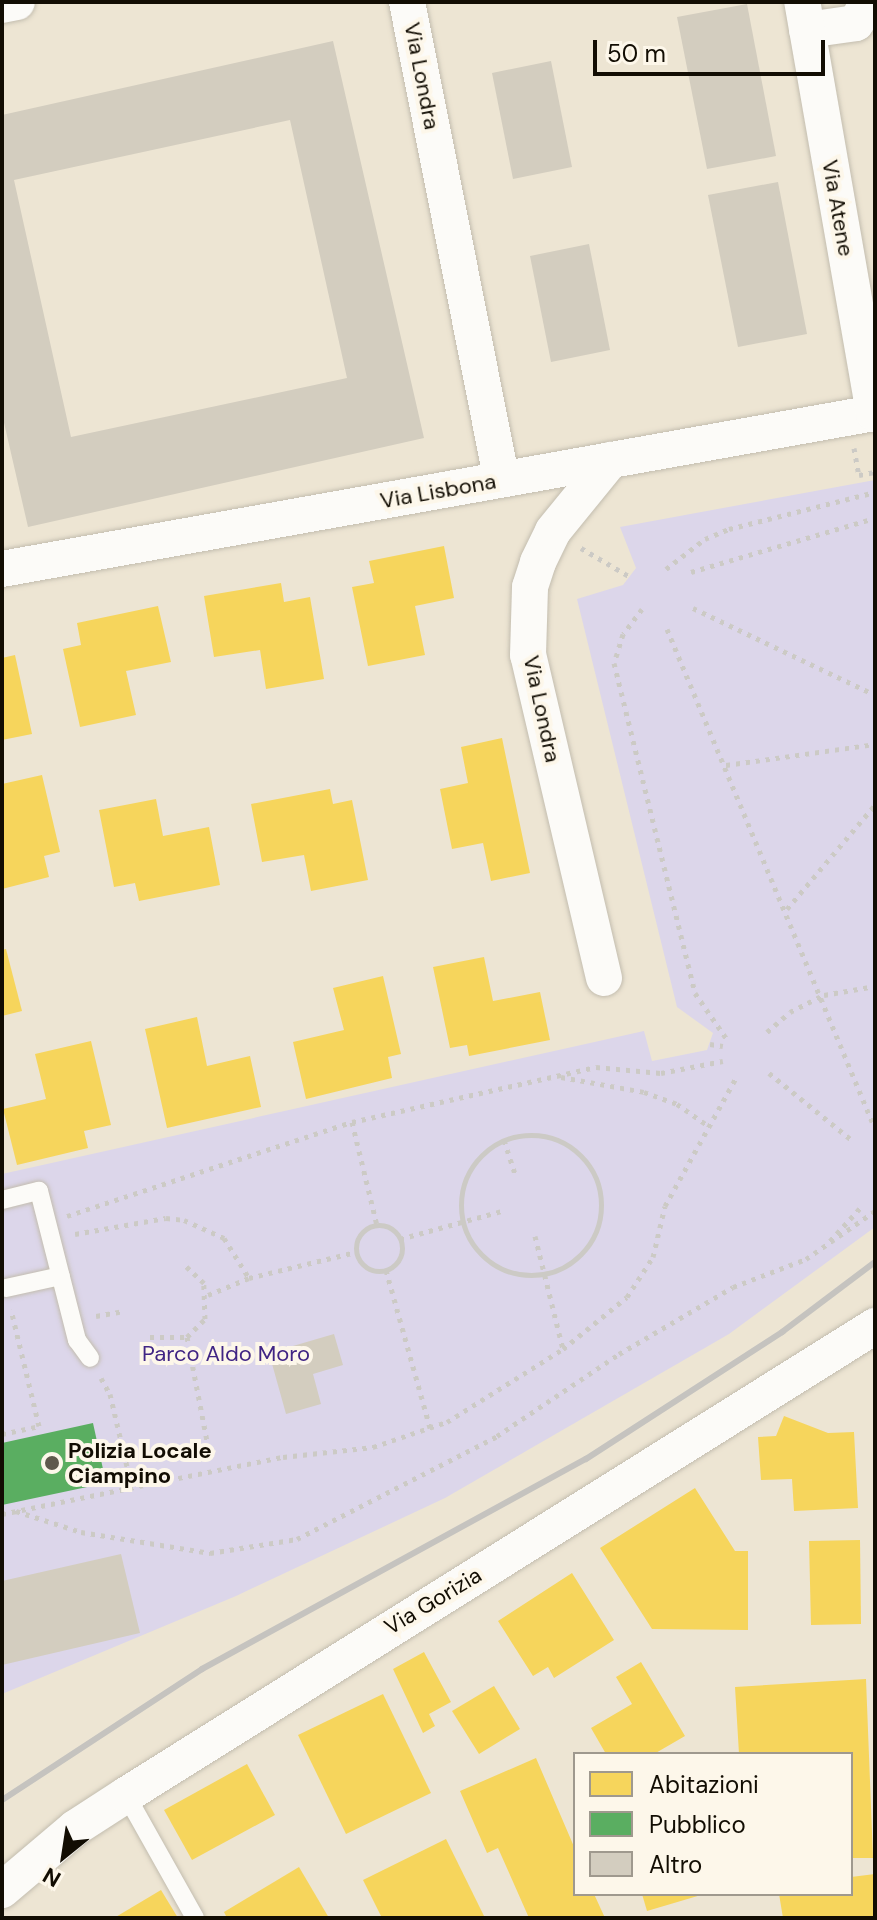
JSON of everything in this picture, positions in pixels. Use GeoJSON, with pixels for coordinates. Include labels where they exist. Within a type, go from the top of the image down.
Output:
{"type":"FeatureCollection","features":[{"type":"Feature","properties":{"kind":"street"},"geometry":{"type":"LineString","coordinates":[[2,5],[17,2]]}},
{"type":"Feature","properties":{"kind":"street","name":"Via Londra"},"geometry":{"type":"LineString","coordinates":[[407,2],[502,480]]}},
{"type":"Feature","properties":{"kind":"street"},"geometry":{"type":"LineString","coordinates":[[804,16],[856,23],[868,2]]}},
{"type":"Feature","properties":{"kind":"street","name":"Via Atene"},"geometry":{"type":"LineString","coordinates":[[804,16],[874,413]]}},
{"type":"Feature","properties":{"kind":"street","name":"Via Lisbona"},"geometry":{"type":"LineString","coordinates":[[2,569],[874,413]]}},
{"type":"Feature","properties":{"kind":"street","name":"Via Londra"},"geometry":{"type":"LineString","coordinates":[[604,978],[528,655],[530,587],[553,531],[611,460]]}},
{"type":"Feature","properties":{"kind":"street","name":"Via Gorizia"},"geometry":{"type":"LineString","coordinates":[[2,1890],[75,1828],[126,1795],[875,1326]]}},
{"type":"Feature","properties":{"kind":"lane"},"geometry":{"type":"LineString","coordinates":[[2,1200],[39,1191],[77,1340],[90,1358]]}},
{"type":"Feature","properties":{"kind":"lane"},"geometry":{"type":"LineString","coordinates":[[6,1288],[61,1276]]}},
{"type":"Feature","properties":{"kind":"lane"},"geometry":{"type":"LineString","coordinates":[[126,1795],[195,1918]]}},
{"type":"Feature","properties":{"kind":"path"},"geometry":{"type":"LineString","coordinates":[[859,475],[875,472]]}},
{"type":"Feature","properties":{"kind":"path"},"geometry":{"type":"LineString","coordinates":[[666,569],[705,539],[729,529],[875,492]]}},
{"type":"Feature","properties":{"kind":"path"},"geometry":{"type":"LineString","coordinates":[[691,572],[875,518]]}},
{"type":"Feature","properties":{"kind":"path"},"geometry":{"type":"LineString","coordinates":[[553,531],[632,578]]}},
{"type":"Feature","properties":{"kind":"path"},"geometry":{"type":"LineString","coordinates":[[693,608],[875,695]]}},
{"type":"Feature","properties":{"kind":"path"},"geometry":{"type":"LineString","coordinates":[[642,609],[623,634],[614,663],[695,993],[726,1038]]}},
{"type":"Feature","properties":{"kind":"path"},"geometry":{"type":"LineString","coordinates":[[667,629],[824,995],[873,1124]]}},
{"type":"Feature","properties":{"kind":"path"},"geometry":{"type":"LineString","coordinates":[[725,766],[875,744]]}},
{"type":"Feature","properties":{"kind":"path"},"geometry":{"type":"LineString","coordinates":[[787,909],[875,805]]}},
{"type":"Feature","properties":{"kind":"path"},"geometry":{"type":"LineString","coordinates":[[767,1032],[790,1012],[824,995],[875,986]]}},
{"type":"Feature","properties":{"kind":"path"},"geometry":{"type":"LineString","coordinates":[[710,1044],[723,1046]]}},
{"type":"Feature","properties":{"kind":"path"},"geometry":{"type":"LineString","coordinates":[[46,1219],[352,1122],[596,1067],[661,1073],[723,1061]]}},
{"type":"Feature","properties":{"kind":"path"},"geometry":{"type":"LineString","coordinates":[[769,1073],[853,1141]]}},
{"type":"Feature","properties":{"kind":"path"},"geometry":{"type":"LineString","coordinates":[[556,1076],[644,1092],[677,1104],[708,1126]]}},
{"type":"Feature","properties":{"kind":"path"},"geometry":{"type":"LineString","coordinates":[[2,1514],[283,1457],[373,1447],[430,1428],[563,1349],[600,1323],[643,1277],[665,1206],[736,1078]]}},
{"type":"Feature","properties":{"kind":"path"},"geometry":{"type":"LineString","coordinates":[[352,1122],[377,1225]]}},
{"type":"Feature","properties":{"kind":"path"},"geometry":{"type":"LineString","coordinates":[[549,1137],[571,1147],[589,1164],[599,1186],[602,1209],[597,1233],[584,1253],[544,1275],[498,1267],[480,1253],[463,1222],[463,1190],[471,1169],[504,1140],[549,1137]]}},
{"type":"Feature","properties":{"kind":"path"},"geometry":{"type":"LineString","coordinates":[[504,1140],[516,1177]]}},
{"type":"Feature","properties":{"kind":"path"},"geometry":{"type":"LineString","coordinates":[[824,1248],[862,1206]]}},
{"type":"Feature","properties":{"kind":"path"},"geometry":{"type":"LineString","coordinates":[[400,1239],[502,1211]]}},
{"type":"Feature","properties":{"kind":"path"},"geometry":{"type":"LineString","coordinates":[[16,1511],[81,1532],[210,1553],[297,1539],[497,1436],[619,1354],[733,1287],[824,1248],[875,1211]]}},
{"type":"Feature","properties":{"kind":"path"},"geometry":{"type":"LineString","coordinates":[[51,1238],[166,1218],[184,1220],[224,1238],[249,1278]]}},
{"type":"Feature","properties":{"kind":"path"},"geometry":{"type":"LineString","coordinates":[[377,1225],[391,1228],[400,1239],[401,1254],[386,1270],[364,1265],[356,1252],[358,1237],[377,1225]]}},
{"type":"Feature","properties":{"kind":"path"},"geometry":{"type":"LineString","coordinates":[[535,1236],[563,1349]]}},
{"type":"Feature","properties":{"kind":"path"},"geometry":{"type":"LineString","coordinates":[[208,1295],[249,1278],[356,1252]]}},
{"type":"Feature","properties":{"kind":"path"},"geometry":{"type":"LineString","coordinates":[[150,1337],[187,1337],[205,1319],[208,1295],[186,1266]]}},
{"type":"Feature","properties":{"kind":"path"},"geometry":{"type":"LineString","coordinates":[[386,1270],[430,1428]]}},
{"type":"Feature","properties":{"kind":"path"},"geometry":{"type":"LineString","coordinates":[[2,1434],[39,1426],[6,1288]]}},
{"type":"Feature","properties":{"kind":"path"},"geometry":{"type":"LineString","coordinates":[[187,1337],[207,1441]]}},
{"type":"Feature","properties":{"kind":"path"},"geometry":{"type":"LineString","coordinates":[[90,1358],[110,1394],[132,1488]]}},
{"type":"Feature","properties":{"kind":"green space","name":"Parco Aldo Moro"},"geometry":{"type":"Polygon","coordinates":[[[875,480],[875,1227],[729,1334],[445,1498],[236,1596],[2,1694],[2,1174],[644,1031],[652,1061],[707,1050],[713,1033],[677,1007],[577,599],[623,585],[636,568],[620,527],[875,480]]]}},
{"type":"Feature","properties":{"kind":"building: Abitazioni"},"geometry":{"type":"Polygon","coordinates":[[[444,546],[454,598],[415,606],[425,655],[368,666],[352,587],[374,583],[369,561],[444,546]]]}},
{"type":"Feature","properties":{"kind":"building: Abitazioni"},"geometry":{"type":"Polygon","coordinates":[[[281,583],[284,602],[310,597],[324,679],[266,689],[260,650],[214,657],[204,596],[281,583]]]}},
{"type":"Feature","properties":{"kind":"building: Abitazioni"},"geometry":{"type":"Polygon","coordinates":[[[158,606],[171,662],[126,671],[136,715],[80,727],[63,649],[81,645],[77,623],[158,606]]]}},
{"type":"Feature","properties":{"kind":"building: Abitazioni"},"geometry":{"type":"Polygon","coordinates":[[[15,655],[32,734],[2,740],[2,658],[15,655]]]}},
{"type":"Feature","properties":{"kind":"building: Abitazioni"},"geometry":{"type":"Polygon","coordinates":[[[502,738],[530,873],[491,881],[483,843],[452,849],[440,789],[468,783],[461,747],[502,738]]]}},
{"type":"Feature","properties":{"kind":"building: Abitazioni"},"geometry":{"type":"Polygon","coordinates":[[[42,775],[60,852],[44,856],[49,877],[2,889],[2,784],[42,775]]]}},
{"type":"Feature","properties":{"kind":"building: Abitazioni"},"geometry":{"type":"Polygon","coordinates":[[[330,789],[333,804],[352,800],[368,880],[311,891],[304,855],[262,862],[251,804],[330,789]]]}},
{"type":"Feature","properties":{"kind":"building: Abitazioni"},"geometry":{"type":"Polygon","coordinates":[[[156,799],[163,836],[209,827],[220,885],[139,901],[135,883],[114,887],[99,810],[156,799]]]}},
{"type":"Feature","properties":{"kind":"building: Abitazioni"},"geometry":{"type":"Polygon","coordinates":[[[6,949],[22,1011],[2,1016],[2,950],[6,949]]]}},
{"type":"Feature","properties":{"kind":"building: Abitazioni"},"geometry":{"type":"Polygon","coordinates":[[[484,957],[493,1001],[540,992],[550,1040],[469,1056],[467,1045],[450,1048],[433,967],[484,957]]]}},
{"type":"Feature","properties":{"kind":"building: Abitazioni"},"geometry":{"type":"Polygon","coordinates":[[[383,976],[401,1054],[388,1057],[392,1078],[306,1099],[293,1042],[344,1030],[333,988],[383,976]]]}},
{"type":"Feature","properties":{"kind":"building: Abitazioni"},"geometry":{"type":"Polygon","coordinates":[[[197,1017],[207,1066],[250,1056],[261,1107],[167,1128],[145,1029],[197,1017]]]}},
{"type":"Feature","properties":{"kind":"building: Abitazioni"},"geometry":{"type":"Polygon","coordinates":[[[91,1041],[111,1125],[84,1131],[88,1148],[17,1165],[3,1109],[46,1099],[35,1054],[91,1041]]]}},
{"type":"Feature","properties":{"kind":"building: Abitazioni"},"geometry":{"type":"Polygon","coordinates":[[[784,1416],[828,1433],[854,1432],[858,1508],[794,1511],[792,1479],[761,1480],[758,1437],[776,1436],[784,1416]]]}},
{"type":"Feature","properties":{"kind":"building: Abitazioni"},"geometry":{"type":"Polygon","coordinates":[[[695,1488],[735,1551],[748,1551],[748,1630],[652,1629],[600,1548],[695,1488]]]}},
{"type":"Feature","properties":{"kind":"building: Abitazioni"},"geometry":{"type":"Polygon","coordinates":[[[860,1540],[861,1624],[811,1625],[809,1541],[860,1540]]]}},
{"type":"Feature","properties":{"kind":"building: Abitazioni"},"geometry":{"type":"Polygon","coordinates":[[[572,1573],[614,1640],[554,1678],[548,1667],[533,1676],[498,1621],[572,1573]]]}},
{"type":"Feature","properties":{"kind":"building: Abitazioni"},"geometry":{"type":"Polygon","coordinates":[[[424,1652],[451,1702],[429,1714],[435,1726],[423,1733],[393,1669],[424,1652]]]}},
{"type":"Feature","properties":{"kind":"building: Abitazioni"},"geometry":{"type":"Polygon","coordinates":[[[641,1662],[685,1736],[657,1752],[605,1752],[591,1728],[632,1704],[616,1677],[641,1662]]]}},
{"type":"Feature","properties":{"kind":"building: Abitazioni"},"geometry":{"type":"Polygon","coordinates":[[[866,1679],[873,1858],[853,1858],[853,1752],[739,1752],[735,1687],[866,1679]]]}},
{"type":"Feature","properties":{"kind":"building: Abitazioni"},"geometry":{"type":"Polygon","coordinates":[[[494,1686],[520,1729],[479,1754],[452,1711],[494,1686]]]}},
{"type":"Feature","properties":{"kind":"building: Abitazioni"},"geometry":{"type":"Polygon","coordinates":[[[383,1694],[431,1793],[346,1834],[298,1735],[383,1694]]]}},
{"type":"Feature","properties":{"kind":"building: Abitazioni"},"geometry":{"type":"Polygon","coordinates":[[[536,1758],[573,1844],[573,1896],[595,1896],[605,1918],[529,1918],[498,1848],[487,1853],[460,1791],[536,1758]]]}},
{"type":"Feature","properties":{"kind":"building: Abitazioni"},"geometry":{"type":"Polygon","coordinates":[[[247,1764],[275,1815],[192,1860],[164,1810],[247,1764]]]}},
{"type":"Feature","properties":{"kind":"building: Abitazioni"},"geometry":{"type":"Polygon","coordinates":[[[446,1839],[485,1918],[382,1918],[363,1880],[446,1839]]]}},
{"type":"Feature","properties":{"kind":"building: Abitazioni"},"geometry":{"type":"Polygon","coordinates":[[[299,1867],[329,1918],[227,1918],[224,1912],[299,1867]]]}},
{"type":"Feature","properties":{"kind":"building: Abitazioni"},"geometry":{"type":"Polygon","coordinates":[[[875,1874],[875,1918],[783,1918],[779,1896],[853,1896],[853,1877],[875,1874]]]}},
{"type":"Feature","properties":{"kind":"building: Abitazioni"},"geometry":{"type":"Polygon","coordinates":[[[161,1890],[178,1918],[114,1918],[161,1890]]]}},
{"type":"Feature","properties":{"kind":"building: Abitazioni"},"geometry":{"type":"Polygon","coordinates":[[[643,1896],[698,1896],[647,1911],[643,1896]]]}},
{"type":"Feature","properties":{"kind":"building: Pubblico","name":"Polizia Locale Ciampino"},"geometry":{"type":"Polygon","coordinates":[[[93,1423],[106,1483],[2,1505],[2,1443],[93,1423]]]}},
{"type":"Feature","properties":{"kind":"building: Altro"},"geometry":{"type":"Polygon","coordinates":[[[747,4],[776,156],[707,169],[677,17],[747,4]]]}},
{"type":"Feature","properties":{"kind":"building: Altro"},"geometry":{"type":"Polygon","coordinates":[[[333,41],[424,438],[28,527],[2,414],[2,115],[333,41]],[[290,120],[14,180],[71,437],[347,378],[290,120]]]}},
{"type":"Feature","properties":{"kind":"building: Altro"},"geometry":{"type":"Polygon","coordinates":[[[551,61],[572,167],[513,179],[492,73],[551,61]]]}},
{"type":"Feature","properties":{"kind":"building: Altro"},"geometry":{"type":"Polygon","coordinates":[[[778,182],[807,334],[738,347],[708,195],[778,182]]]}},
{"type":"Feature","properties":{"kind":"building: Altro"},"geometry":{"type":"Polygon","coordinates":[[[589,244],[610,350],[551,362],[530,256],[589,244]]]}},
{"type":"Feature","properties":{"kind":"building: Altro"},"geometry":{"type":"Polygon","coordinates":[[[334,1334],[343,1365],[313,1374],[321,1404],[286,1414],[269,1353],[334,1334]]]}},
{"type":"Feature","properties":{"kind":"building: Altro"},"geometry":{"type":"Polygon","coordinates":[[[121,1554],[140,1633],[2,1665],[2,1581],[121,1554]]]}},
{"type":"Feature","properties":{"kind":"railway"},"geometry":{"type":"LineString","coordinates":[[2,1800],[202,1669],[586,1459],[782,1332],[875,1262]]}},
{"type":"Feature","properties":{"kind":"place","name":"Polizia Locale Ciampino"},"geometry":{"type":"Point","coordinates":[52,1463]}}]}
